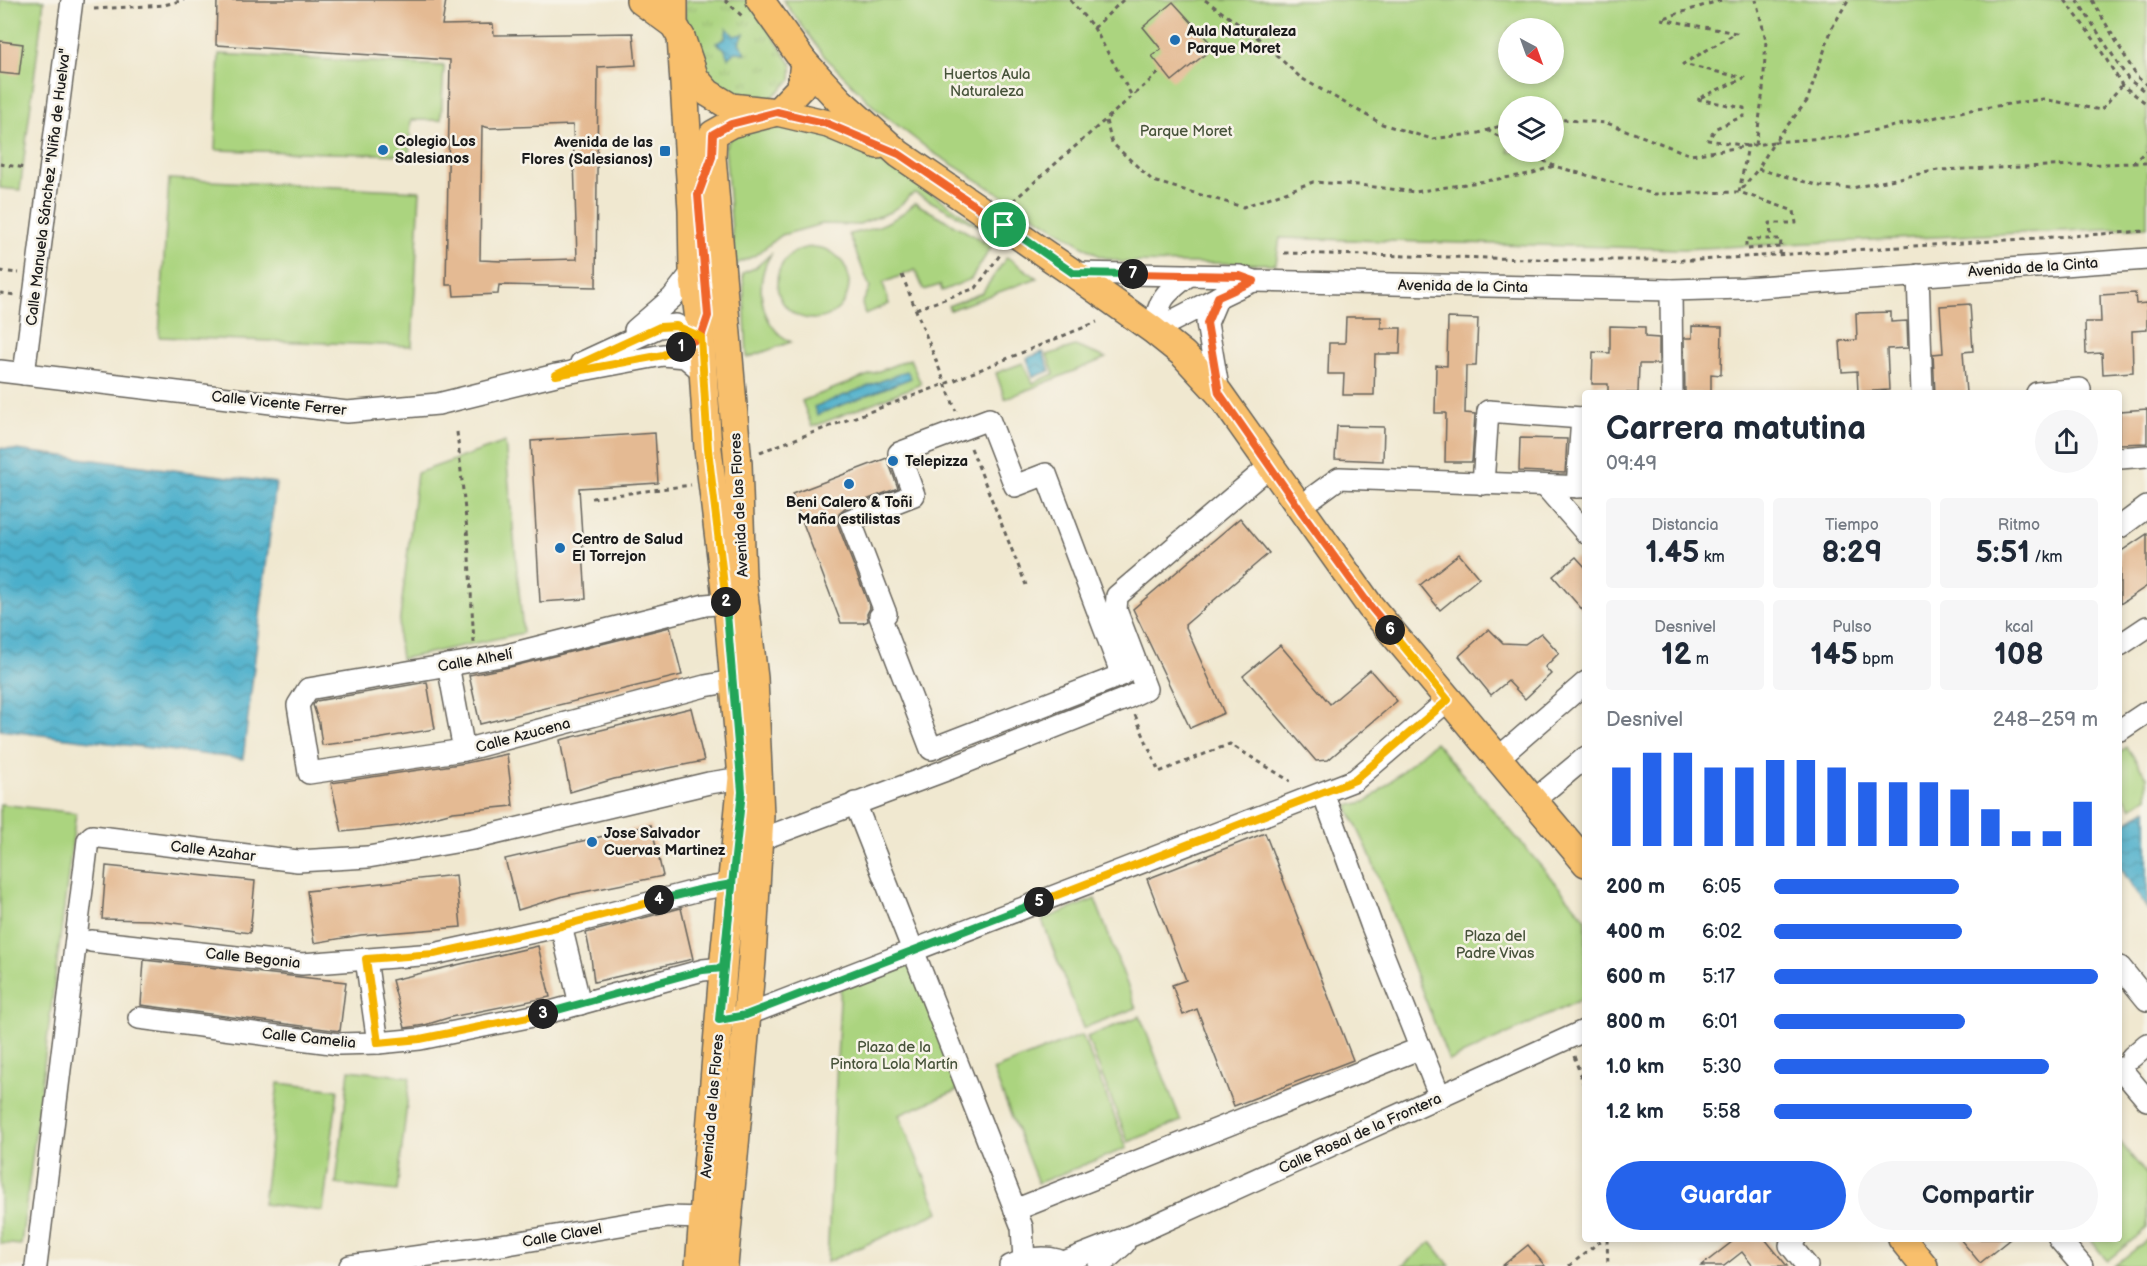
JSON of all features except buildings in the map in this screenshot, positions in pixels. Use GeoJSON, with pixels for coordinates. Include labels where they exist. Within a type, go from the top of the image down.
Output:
{"type":"FeatureCollection","features":[{"type":"Feature","properties":{"kind":"main road"},"geometry":{"type":"LineString","coordinates":[[640,0],[676,21],[695,78],[708,93],[731,107],[777,112],[828,124],[899,154]]}},
{"type":"Feature","properties":{"kind":"main road"},"geometry":{"type":"LineString","coordinates":[[760,0],[804,62],[840,101],[899,154],[1154,330],[1183,354],[1219,393],[1370,606],[1582,858]]}},
{"type":"Feature","properties":{"kind":"main road","name":"Avenida de las Flores"},"geometry":{"type":"LineString","coordinates":[[676,21],[692,210],[693,271],[701,337],[708,449],[733,681],[760,816],[752,959],[724,1266]]}},
{"type":"Feature","properties":{"kind":"main road"},"geometry":{"type":"LineString","coordinates":[[712,157],[713,134],[731,124],[777,112],[801,87],[804,62]]}},
{"type":"Feature","properties":{"kind":"main road","name":"Avenida de las Flores"},"geometry":{"type":"LineString","coordinates":[[701,337],[708,316],[698,195],[712,157]]}},
{"type":"Feature","properties":{"kind":"main road","name":"Avenida de las Flores"},"geometry":{"type":"LineString","coordinates":[[699,1266],[723,968],[732,884],[750,775],[754,678],[742,577],[735,425],[712,157]]}},
{"type":"Feature","properties":{"kind":"main road","name":"Avenida de las Flores"},"geometry":{"type":"LineString","coordinates":[[701,337],[711,350],[717,411],[735,425]]}},
{"type":"Feature","properties":{"kind":"main road"},"geometry":{"type":"LineString","coordinates":[[1904,1242],[1924,1266]]}},
{"type":"Feature","properties":{"kind":"street","name":"Calle Manuela Sánchez \"Niña de Huelva\""},"geometry":{"type":"LineString","coordinates":[[24,374],[72,0]]}},
{"type":"Feature","properties":{"kind":"street","name":"Avenida de la Cinta"},"geometry":{"type":"LineString","coordinates":[[1073,273],[1240,276],[1254,281],[1671,290],[1744,288],[2147,259]]}},
{"type":"Feature","properties":{"kind":"street","name":"Calle Vicente Ferrer"},"geometry":{"type":"LineString","coordinates":[[616,347],[672,298],[693,271]]}},
{"type":"Feature","properties":{"kind":"street"},"geometry":{"type":"LineString","coordinates":[[1154,330],[1158,309],[1165,294],[1189,275]]}},
{"type":"Feature","properties":{"kind":"street"},"geometry":{"type":"LineString","coordinates":[[1918,275],[1922,390]]}},
{"type":"Feature","properties":{"kind":"street","name":"Avenida de la Cinta"},"geometry":{"type":"LineString","coordinates":[[1154,330],[1254,281]]}},
{"type":"Feature","properties":{"kind":"street"},"geometry":{"type":"LineString","coordinates":[[1671,290],[1672,390]]}},
{"type":"Feature","properties":{"kind":"street"},"geometry":{"type":"LineString","coordinates":[[1218,297],[1207,323],[1219,393]]}},
{"type":"Feature","properties":{"kind":"street","name":"Calle Vicente Ferrer"},"geometry":{"type":"LineString","coordinates":[[556,375],[660,327],[676,326],[701,337]]}},
{"type":"Feature","properties":{"kind":"street","name":"Calle Vicente Ferrer"},"geometry":{"type":"LineString","coordinates":[[0,371],[346,412],[438,404],[556,375],[663,355],[701,337]]}},
{"type":"Feature","properties":{"kind":"street","name":"Calle Vicente Ferrer"},"geometry":{"type":"LineString","coordinates":[[663,355],[685,357],[703,372]]}},
{"type":"Feature","properties":{"kind":"street"},"geometry":{"type":"LineString","coordinates":[[1483,484],[1488,411],[1582,418]]}},
{"type":"Feature","properties":{"kind":"street"},"geometry":{"type":"LineString","coordinates":[[989,419],[1015,486],[1046,474],[1122,675],[932,749],[880,616],[886,614],[850,520],[914,495],[899,453],[989,419]]}},
{"type":"Feature","properties":{"kind":"street"},"geometry":{"type":"LineString","coordinates":[[2122,458],[2147,456]]}},
{"type":"Feature","properties":{"kind":"street"},"geometry":{"type":"LineString","coordinates":[[1313,497],[1339,478],[1581,487],[1582,464]]}},
{"type":"Feature","properties":{"kind":"street"},"geometry":{"type":"LineString","coordinates":[[759,840],[949,769],[1125,699],[1146,688],[1116,609],[1117,596],[1270,465]]}},
{"type":"Feature","properties":{"kind":"street"},"geometry":{"type":"LineString","coordinates":[[1545,487],[1582,529]]}},
{"type":"Feature","properties":{"kind":"street"},"geometry":{"type":"LineString","coordinates":[[2122,525],[2147,507]]}},
{"type":"Feature","properties":{"kind":"street","name":"Calle Alhelí"},"geometry":{"type":"LineString","coordinates":[[309,773],[298,705],[308,689],[507,655],[705,605],[726,603]]}},
{"type":"Feature","properties":{"kind":"street"},"geometry":{"type":"LineString","coordinates":[[2122,644],[2147,627]]}},
{"type":"Feature","properties":{"kind":"street"},"geometry":{"type":"LineString","coordinates":[[448,665],[464,750]]}},
{"type":"Feature","properties":{"kind":"street","name":"Calle Azucena"},"geometry":{"type":"LineString","coordinates":[[309,773],[464,750],[705,686],[733,681]]}},
{"type":"Feature","properties":{"kind":"street"},"geometry":{"type":"LineString","coordinates":[[1497,759],[1582,685]]}},
{"type":"Feature","properties":{"kind":"street"},"geometry":{"type":"LineString","coordinates":[[719,1020],[746,1015],[1355,780],[1448,700]]}},
{"type":"Feature","properties":{"kind":"street"},"geometry":{"type":"LineString","coordinates":[[2122,729],[2147,712]]}},
{"type":"Feature","properties":{"kind":"street"},"geometry":{"type":"LineString","coordinates":[[1533,801],[1582,760]]}},
{"type":"Feature","properties":{"kind":"street","name":"Calle Azahar"},"geometry":{"type":"LineString","coordinates":[[36,1266],[88,840],[92,836],[298,861],[368,857],[473,839],[750,775]]}},
{"type":"Feature","properties":{"kind":"street"},"geometry":{"type":"LineString","coordinates":[[1323,794],[1371,924],[1440,1097]]}},
{"type":"Feature","properties":{"kind":"street"},"geometry":{"type":"LineString","coordinates":[[855,803],[1022,1227],[1017,1263],[1044,1258],[1067,1264]]}},
{"type":"Feature","properties":{"kind":"street","name":"Calle Begonia"},"geometry":{"type":"LineString","coordinates":[[91,941],[302,964],[434,954],[732,884]]}},
{"type":"Feature","properties":{"kind":"street"},"geometry":{"type":"LineString","coordinates":[[561,926],[580,1004]]}},
{"type":"Feature","properties":{"kind":"street"},"geometry":{"type":"LineString","coordinates":[[366,959],[378,1043]]}},
{"type":"Feature","properties":{"kind":"street","name":"Calle Camelia"},"geometry":{"type":"LineString","coordinates":[[139,1018],[339,1044],[378,1043],[420,1039],[543,1014],[703,970],[723,968]]}},
{"type":"Feature","properties":{"kind":"street"},"geometry":{"type":"LineString","coordinates":[[2122,969],[2147,1000]]}},
{"type":"Feature","properties":{"kind":"street","name":"Calle Rosal de la Frontera"},"geometry":{"type":"LineString","coordinates":[[1067,1264],[1440,1097],[1582,1040]]}},
{"type":"Feature","properties":{"kind":"street"},"geometry":{"type":"LineString","coordinates":[[1015,1210],[1421,1048]]}},
{"type":"Feature","properties":{"kind":"street"},"geometry":{"type":"LineString","coordinates":[[2133,1056],[2147,1100]]}},
{"type":"Feature","properties":{"kind":"street","name":"Calle Clavel"},"geometry":{"type":"LineString","coordinates":[[350,1266],[484,1257],[668,1217],[703,1218]]}},
{"type":"Feature","properties":{"kind":"street","name":"Calle Rosal de la Frontera"},"geometry":{"type":"LineString","coordinates":[[1100,1266],[1133,1235]]}},
{"type":"Feature","properties":{"kind":"street"},"geometry":{"type":"LineString","coordinates":[[1792,1242],[1790,1245],[1806,1266]]}},
{"type":"Feature","properties":{"kind":"street"},"geometry":{"type":"LineString","coordinates":[[2062,1242],[2082,1266]]}},
{"type":"Feature","properties":{"kind":"path"},"geometry":{"type":"LineString","coordinates":[[94,9],[164,6],[184,0]]}},
{"type":"Feature","properties":{"kind":"path"},"geometry":{"type":"LineString","coordinates":[[1070,0],[1094,28],[1132,98]]}},
{"type":"Feature","properties":{"kind":"path"},"geometry":{"type":"LineString","coordinates":[[1094,28],[1123,0]]}},
{"type":"Feature","properties":{"kind":"path"},"geometry":{"type":"LineString","coordinates":[[1205,0],[1258,38],[1301,78],[1382,124],[1432,139],[1498,126]]}},
{"type":"Feature","properties":{"kind":"path"},"geometry":{"type":"LineString","coordinates":[[1721,0],[1661,19],[1736,33],[1683,64],[1744,78],[1697,99],[1744,108],[1744,116],[1716,128],[1708,140],[1748,146]]}},
{"type":"Feature","properties":{"kind":"path"},"geometry":{"type":"LineString","coordinates":[[1756,0],[1766,40],[1764,90],[1756,145]]}},
{"type":"Feature","properties":{"kind":"path"},"geometry":{"type":"LineString","coordinates":[[1739,192],[1758,169],[1774,142],[1807,101],[1832,28],[1848,0]]}},
{"type":"Feature","properties":{"kind":"path"},"geometry":{"type":"LineString","coordinates":[[2065,0],[2095,41],[2122,85],[2147,104]]}},
{"type":"Feature","properties":{"kind":"path"},"geometry":{"type":"LineString","coordinates":[[2077,0],[2128,79],[2147,93]]}},
{"type":"Feature","properties":{"kind":"path"},"geometry":{"type":"LineString","coordinates":[[2092,0],[2137,77],[2147,85]]}},
{"type":"Feature","properties":{"kind":"path"},"geometry":{"type":"LineString","coordinates":[[1013,201],[1162,70]]}},
{"type":"Feature","properties":{"kind":"path"},"geometry":{"type":"LineString","coordinates":[[1564,120],[1607,123],[1691,155],[1774,142],[1848,136],[1970,110],[2043,99],[2102,110],[2122,85]]}},
{"type":"Feature","properties":{"kind":"path"},"geometry":{"type":"LineString","coordinates":[[1106,121],[1112,143],[1154,181],[1243,207],[1312,182],[1415,192],[1530,174],[1554,166]]}},
{"type":"Feature","properties":{"kind":"path"},"geometry":{"type":"LineString","coordinates":[[1487,130],[1498,136]]}},
{"type":"Feature","properties":{"kind":"path"},"geometry":{"type":"LineString","coordinates":[[1739,192],[1748,146]]}},
{"type":"Feature","properties":{"kind":"path"},"geometry":{"type":"LineString","coordinates":[[2133,163],[2147,150]]}},
{"type":"Feature","properties":{"kind":"path"},"geometry":{"type":"LineString","coordinates":[[1546,162],[1654,194],[1739,192],[1794,211],[1796,223],[1770,223],[1771,238]]}},
{"type":"Feature","properties":{"kind":"path"},"geometry":{"type":"LineString","coordinates":[[1758,169],[1820,186],[1852,188],[1938,170],[2147,163]]}},
{"type":"Feature","properties":{"kind":"path"},"geometry":{"type":"LineString","coordinates":[[0,164],[25,168]]}},
{"type":"Feature","properties":{"kind":"path"},"geometry":{"type":"LineString","coordinates":[[1284,253],[1572,260],[1698,260],[2147,231]]}},
{"type":"Feature","properties":{"kind":"path"},"geometry":{"type":"LineString","coordinates":[[1780,247],[1746,249],[1746,239],[1781,239],[1780,255]]}},
{"type":"Feature","properties":{"kind":"path"},"geometry":{"type":"LineString","coordinates":[[916,309],[976,288],[1005,248]]}},
{"type":"Feature","properties":{"kind":"path"},"geometry":{"type":"LineString","coordinates":[[754,454],[945,384],[1097,322]]}},
{"type":"Feature","properties":{"kind":"path"},"geometry":{"type":"LineString","coordinates":[[457,432],[468,540],[475,661]]}},
{"type":"Feature","properties":{"kind":"path"},"geometry":{"type":"LineString","coordinates":[[592,498],[696,485]]}},
{"type":"Feature","properties":{"kind":"path"},"geometry":{"type":"LineString","coordinates":[[1136,714],[1159,772],[1230,744],[1290,781]]}},
{"type":"Feature","properties":{"kind":"path"},"geometry":{"type":"LineString","coordinates":[[1582,1040],[1573,1053],[1582,1079]]}},
{"type":"Feature","properties":{"kind":"path"},"geometry":{"type":"LineString","coordinates":[[1569,1266],[1601,1242]]}},
{"type":"Feature","properties":{"kind":"path"},"geometry":{"type":"LineString","coordinates":[[1605,1242],[1608,1266]]}},
{"type":"Feature","properties":{"kind":"green space"},"geometry":{"type":"Polygon","coordinates":[[[0,0],[44,0],[20,190],[0,188],[0,0]]]}},
{"type":"Feature","properties":{"kind":"green space"},"geometry":{"type":"Polygon","coordinates":[[[685,0],[749,0],[792,65],[791,80],[769,100],[732,96],[704,71],[685,29],[685,0]]]}},
{"type":"Feature","properties":{"kind":"green space","name":"Parque Moret"},"geometry":{"type":"Polygon","coordinates":[[[783,0],[2147,0],[2147,227],[1682,249],[1280,238],[1276,264],[1122,262],[1099,256],[932,152],[875,108],[825,57],[783,0]]]}},
{"type":"Feature","properties":{"kind":"green space"},"geometry":{"type":"Polygon","coordinates":[[[219,54],[444,66],[441,120],[411,120],[409,155],[215,150],[219,54]]]}},
{"type":"Feature","properties":{"kind":"green space"},"geometry":{"type":"Polygon","coordinates":[[[781,123],[847,135],[987,231],[915,193],[890,212],[857,225],[822,224],[782,235],[735,267],[725,147],[731,137],[781,123]]]}},
{"type":"Feature","properties":{"kind":"green space"},"geometry":{"type":"Polygon","coordinates":[[[169,179],[420,191],[412,346],[159,337],[169,179]]]}},
{"type":"Feature","properties":{"kind":"green space"},"geometry":{"type":"Polygon","coordinates":[[[915,203],[992,246],[971,279],[942,291],[940,285],[924,290],[915,270],[883,283],[889,304],[865,314],[862,304],[870,288],[849,234],[885,224],[915,203]]]}},
{"type":"Feature","properties":{"kind":"green space"},"geometry":{"type":"Polygon","coordinates":[[[813,247],[827,250],[839,257],[846,269],[849,283],[846,297],[839,309],[827,316],[813,319],[799,316],[787,309],[780,297],[777,283],[780,269],[787,257],[799,250],[813,247]]]}},
{"type":"Feature","properties":{"kind":"green space"},"geometry":{"type":"Polygon","coordinates":[[[772,253],[762,276],[762,302],[772,325],[780,335],[791,342],[747,358],[743,274],[755,268],[772,253]]]}},
{"type":"Feature","properties":{"kind":"green space"},"geometry":{"type":"Polygon","coordinates":[[[1007,257],[1037,278],[950,310],[948,306],[982,293],[1007,257]]]}},
{"type":"Feature","properties":{"kind":"green space"},"geometry":{"type":"Polygon","coordinates":[[[1075,346],[1106,358],[1005,399],[996,373],[1023,363],[1033,383],[1054,374],[1047,355],[1075,346]]]}},
{"type":"Feature","properties":{"kind":"green space"},"geometry":{"type":"Polygon","coordinates":[[[910,359],[921,384],[812,427],[802,401],[910,359]]]}},
{"type":"Feature","properties":{"kind":"green space"},"geometry":{"type":"Polygon","coordinates":[[[505,442],[523,633],[401,659],[398,635],[417,473],[505,442]]]}},
{"type":"Feature","properties":{"kind":"green space","name":"Plaza del Padre Vivas"},"geometry":{"type":"Polygon","coordinates":[[[1435,742],[1582,914],[1582,999],[1449,1061],[1367,848],[1347,806],[1368,801],[1435,742]]]}},
{"type":"Feature","properties":{"kind":"green space"},"geometry":{"type":"Polygon","coordinates":[[[2127,747],[2147,777],[2147,797],[2131,808],[2122,792],[2122,751],[2127,747]]]}},
{"type":"Feature","properties":{"kind":"green space"},"geometry":{"type":"Polygon","coordinates":[[[0,804],[76,813],[21,1245],[0,1243],[0,804]]]}},
{"type":"Feature","properties":{"kind":"green space"},"geometry":{"type":"Polygon","coordinates":[[[1095,899],[1136,1008],[1083,1028],[1042,920],[1095,899]]]}},
{"type":"Feature","properties":{"kind":"green space","name":"Plaza de la Pintora Lola Martín"},"geometry":{"type":"Polygon","coordinates":[[[914,951],[967,1086],[899,1115],[939,1212],[827,1262],[841,979],[914,951]]]}},
{"type":"Feature","properties":{"kind":"green space"},"geometry":{"type":"Polygon","coordinates":[[[1140,1016],[1181,1121],[1128,1142],[1087,1037],[1140,1016]]]}},
{"type":"Feature","properties":{"kind":"green space"},"geometry":{"type":"Polygon","coordinates":[[[1082,1035],[1127,1148],[1038,1183],[993,1070],[1082,1035]]]}},
{"type":"Feature","properties":{"kind":"green space"},"geometry":{"type":"Polygon","coordinates":[[[349,1070],[410,1077],[397,1191],[336,1184],[349,1070]]]}},
{"type":"Feature","properties":{"kind":"green space"},"geometry":{"type":"Polygon","coordinates":[[[278,1083],[338,1090],[323,1211],[263,1204],[278,1083]]]}},
{"type":"Feature","properties":{"kind":"green space"},"geometry":{"type":"Polygon","coordinates":[[[2122,1144],[2147,1175],[2147,1228],[2107,1261],[2092,1242],[2122,1242],[2122,1144]]]}},
{"type":"Feature","properties":{"kind":"green space"},"geometry":{"type":"Polygon","coordinates":[[[2147,1240],[2147,1266],[2114,1266],[2147,1240]]]}},
{"type":"Feature","properties":{"kind":"green space"},"geometry":{"type":"Polygon","coordinates":[[[1431,1242],[1450,1266],[1402,1266],[1431,1242]]]}},
{"type":"Feature","properties":{"kind":"water"},"geometry":{"type":"Polygon","coordinates":[[[727,28],[734,36],[744,34],[739,43],[746,53],[735,52],[728,58],[724,48],[716,43],[725,39],[727,28]]]}},
{"type":"Feature","properties":{"kind":"water"},"geometry":{"type":"Polygon","coordinates":[[[1043,352],[1050,371],[1033,377],[1027,358],[1043,352]]]}},
{"type":"Feature","properties":{"kind":"water"},"geometry":{"type":"Polygon","coordinates":[[[907,371],[911,378],[817,415],[814,407],[907,371]]]}},
{"type":"Feature","properties":{"kind":"water"},"geometry":{"type":"Polygon","coordinates":[[[0,448],[276,483],[243,759],[0,730],[0,448]]]}},
{"type":"Feature","properties":{"kind":"water"},"geometry":{"type":"Polygon","coordinates":[[[2147,809],[2147,909],[2122,870],[2122,825],[2147,809]]]}},
{"type":"Feature","properties":{"kind":"place","name":"Aula Naturaleza Parque Moret"},"geometry":{"type":"Point","coordinates":[1175,40]}},
{"type":"Feature","properties":{"kind":"place","name":"Colegio Los Salesianos"},"geometry":{"type":"Point","coordinates":[383,150]}},
{"type":"Feature","properties":{"kind":"place","name":"Avenida de las Flores (Salesianos)"},"geometry":{"type":"Point","coordinates":[665,151]}},
{"type":"Feature","properties":{"kind":"place","name":"Telepizza"},"geometry":{"type":"Point","coordinates":[893,461]}},
{"type":"Feature","properties":{"kind":"place","name":"Beni Calero & Toñi Maña estilistas"},"geometry":{"type":"Point","coordinates":[849,484]}},
{"type":"Feature","properties":{"kind":"place","name":"Centro de Salud El Torrejon"},"geometry":{"type":"Point","coordinates":[560,548]}},
{"type":"Feature","properties":{"kind":"place","name":"Jose Salvador Cuervas Martinez"},"geometry":{"type":"Point","coordinates":[592,842]}},
{"type":"Feature","properties":{"kind":"route"},"geometry":{"type":"LineString","coordinates":[[1004,225],[899,154],[828,124],[777,112],[731,124],[713,134],[712,157],[698,195],[708,316],[701,337],[663,355],[556,375],[660,327],[676,326],[701,337],[708,449],[728,614],[742,778],[742,792],[723,968],[703,970],[543,1014],[420,1039],[378,1043],[366,959],[434,954],[732,884],[723,968],[719,1020],[746,1015],[1355,780],[1448,700],[1370,606],[1219,393],[1207,323],[1218,297],[1254,281],[1240,276],[1073,273],[1004,225]]}},
{"type":"Feature","properties":{"kind":"park label","name":"Huertos Aula Naturaleza"},"geometry":{"type":"Point","coordinates":[987,82]}}]}
